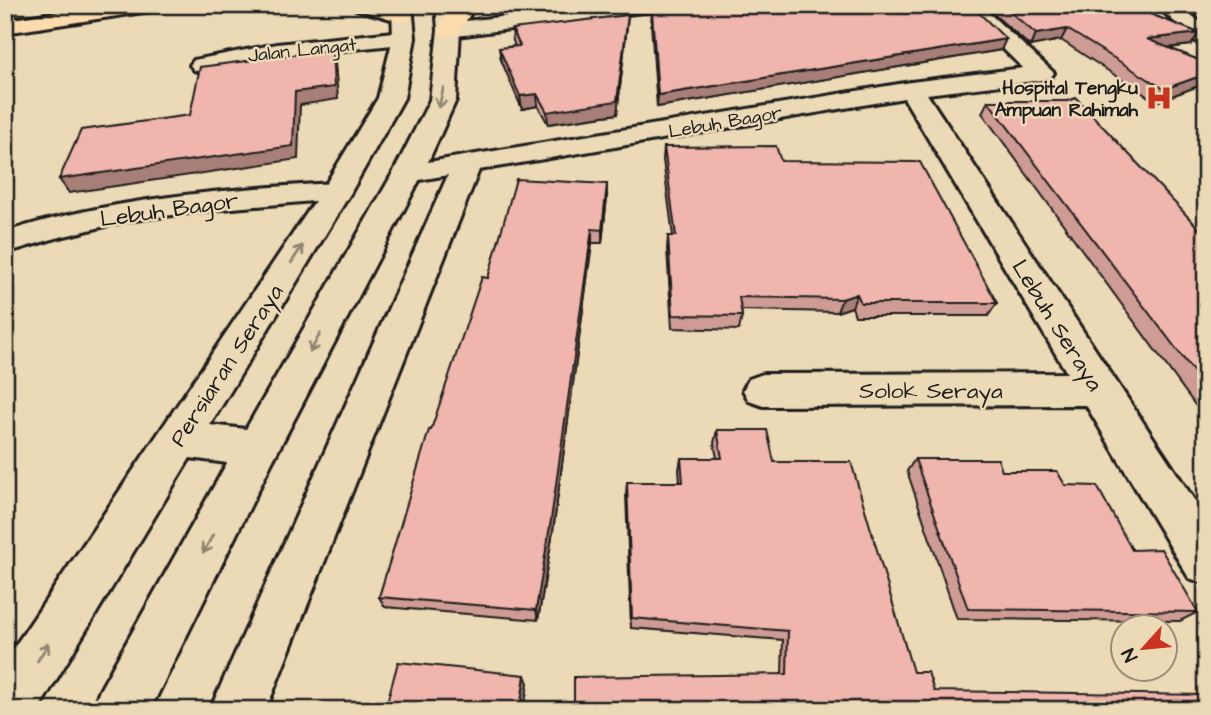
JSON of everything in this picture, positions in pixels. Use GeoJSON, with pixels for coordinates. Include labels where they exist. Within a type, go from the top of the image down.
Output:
{"type":"FeatureCollection","features":[{"type":"Feature","properties":{"kind":"highway"},"geometry":{"type":"LineString","coordinates":[[5,27],[150,5]]}},
{"type":"Feature","properties":{"kind":"highway"},"geometry":{"type":"LineString","coordinates":[[363,5],[402,20]]}},
{"type":"Feature","properties":{"kind":"street"},"geometry":{"type":"LineString","coordinates":[[120,710],[257,449],[408,173],[443,100],[454,14],[650,5]]}},
{"type":"Feature","properties":{"kind":"street","name":"Lebuh Bagor"},"geometry":{"type":"LineString","coordinates":[[408,173],[911,89],[1042,73],[968,5]]}},
{"type":"Feature","properties":{"kind":"street"},"geometry":{"type":"LineString","coordinates":[[1166,5],[1206,38]]}},
{"type":"Feature","properties":{"kind":"street","name":"Jalan Langat"},"geometry":{"type":"LineString","coordinates":[[202,65],[238,56],[306,46],[402,20]]}},
{"type":"Feature","properties":{"kind":"street","name":"Persiaran Seraya"},"geometry":{"type":"LineString","coordinates":[[6,710],[336,192],[391,98],[402,20]]}},
{"type":"Feature","properties":{"kind":"street","name":"Lebuh Seraya"},"geometry":{"type":"LineString","coordinates":[[911,89],[1206,561]]}},
{"type":"Feature","properties":{"kind":"street"},"geometry":{"type":"LineString","coordinates":[[238,710],[467,164]]}},
{"type":"Feature","properties":{"kind":"street","name":"Lebuh Bagor"},"geometry":{"type":"LineString","coordinates":[[5,243],[42,230],[193,201],[336,192]]}},
{"type":"Feature","properties":{"kind":"street","name":"Solok Seraya"},"geometry":{"type":"LineString","coordinates":[[763,390],[1098,389]]}},
{"type":"Feature","properties":{"kind":"street"},"geometry":{"type":"LineString","coordinates":[[179,439],[257,449]]}},
{"type":"Feature","properties":{"kind":"building"},"geometry":{"type":"Polygon","coordinates":[[[702,5],[971,5],[1006,39],[658,95],[652,12],[702,5]]]}},
{"type":"Feature","properties":{"kind":"building"},"geometry":{"type":"Polygon","coordinates":[[[1002,5],[1127,5],[1199,33],[1147,39],[1206,63],[1206,74],[1164,89],[1067,29],[1036,34],[1002,5]]]}},
{"type":"Feature","properties":{"kind":"building"},"geometry":{"type":"Polygon","coordinates":[[[628,15],[617,101],[547,112],[537,94],[520,96],[499,48],[520,46],[512,29],[628,15]]]}},
{"type":"Feature","properties":{"kind":"building"},"geometry":{"type":"Polygon","coordinates":[[[332,50],[334,87],[295,92],[293,146],[59,179],[81,130],[190,115],[200,67],[332,50]]]}},
{"type":"Feature","properties":{"kind":"building"},"geometry":{"type":"Polygon","coordinates":[[[1076,98],[1206,236],[1206,388],[988,101],[1068,101],[1076,98]]]}},
{"type":"Feature","properties":{"kind":"building"},"geometry":{"type":"Polygon","coordinates":[[[776,146],[781,161],[920,162],[997,303],[861,303],[857,294],[842,299],[739,297],[742,316],[673,315],[668,236],[676,236],[664,147],[776,146]]]}},
{"type":"Feature","properties":{"kind":"building"},"geometry":{"type":"Polygon","coordinates":[[[516,179],[607,184],[602,230],[592,229],[536,610],[379,597],[429,430],[482,277],[488,278],[516,179]]]}},
{"type":"Feature","properties":{"kind":"building"},"geometry":{"type":"Polygon","coordinates":[[[717,430],[767,430],[774,462],[851,462],[913,672],[928,672],[934,691],[1206,695],[1206,710],[574,710],[574,677],[787,674],[788,631],[632,618],[627,482],[683,482],[681,458],[722,458],[717,430]]]}},
{"type":"Feature","properties":{"kind":"building"},"geometry":{"type":"Polygon","coordinates":[[[915,459],[998,459],[1002,471],[1057,471],[1065,485],[1097,486],[1132,550],[1161,549],[1198,612],[968,609],[915,459]]]}},
{"type":"Feature","properties":{"kind":"building"},"geometry":{"type":"Polygon","coordinates":[[[398,662],[525,675],[520,710],[385,710],[398,662]]]}},
{"type":"Feature","properties":{"kind":"tram line"},"geometry":{"type":"LineString","coordinates":[[5,19],[86,5]]}},
{"type":"Feature","properties":{"kind":"place","name":"Hospital Tengku Ampuan Rahimah"},"geometry":{"type":"Point","coordinates":[1159,98]}}]}
